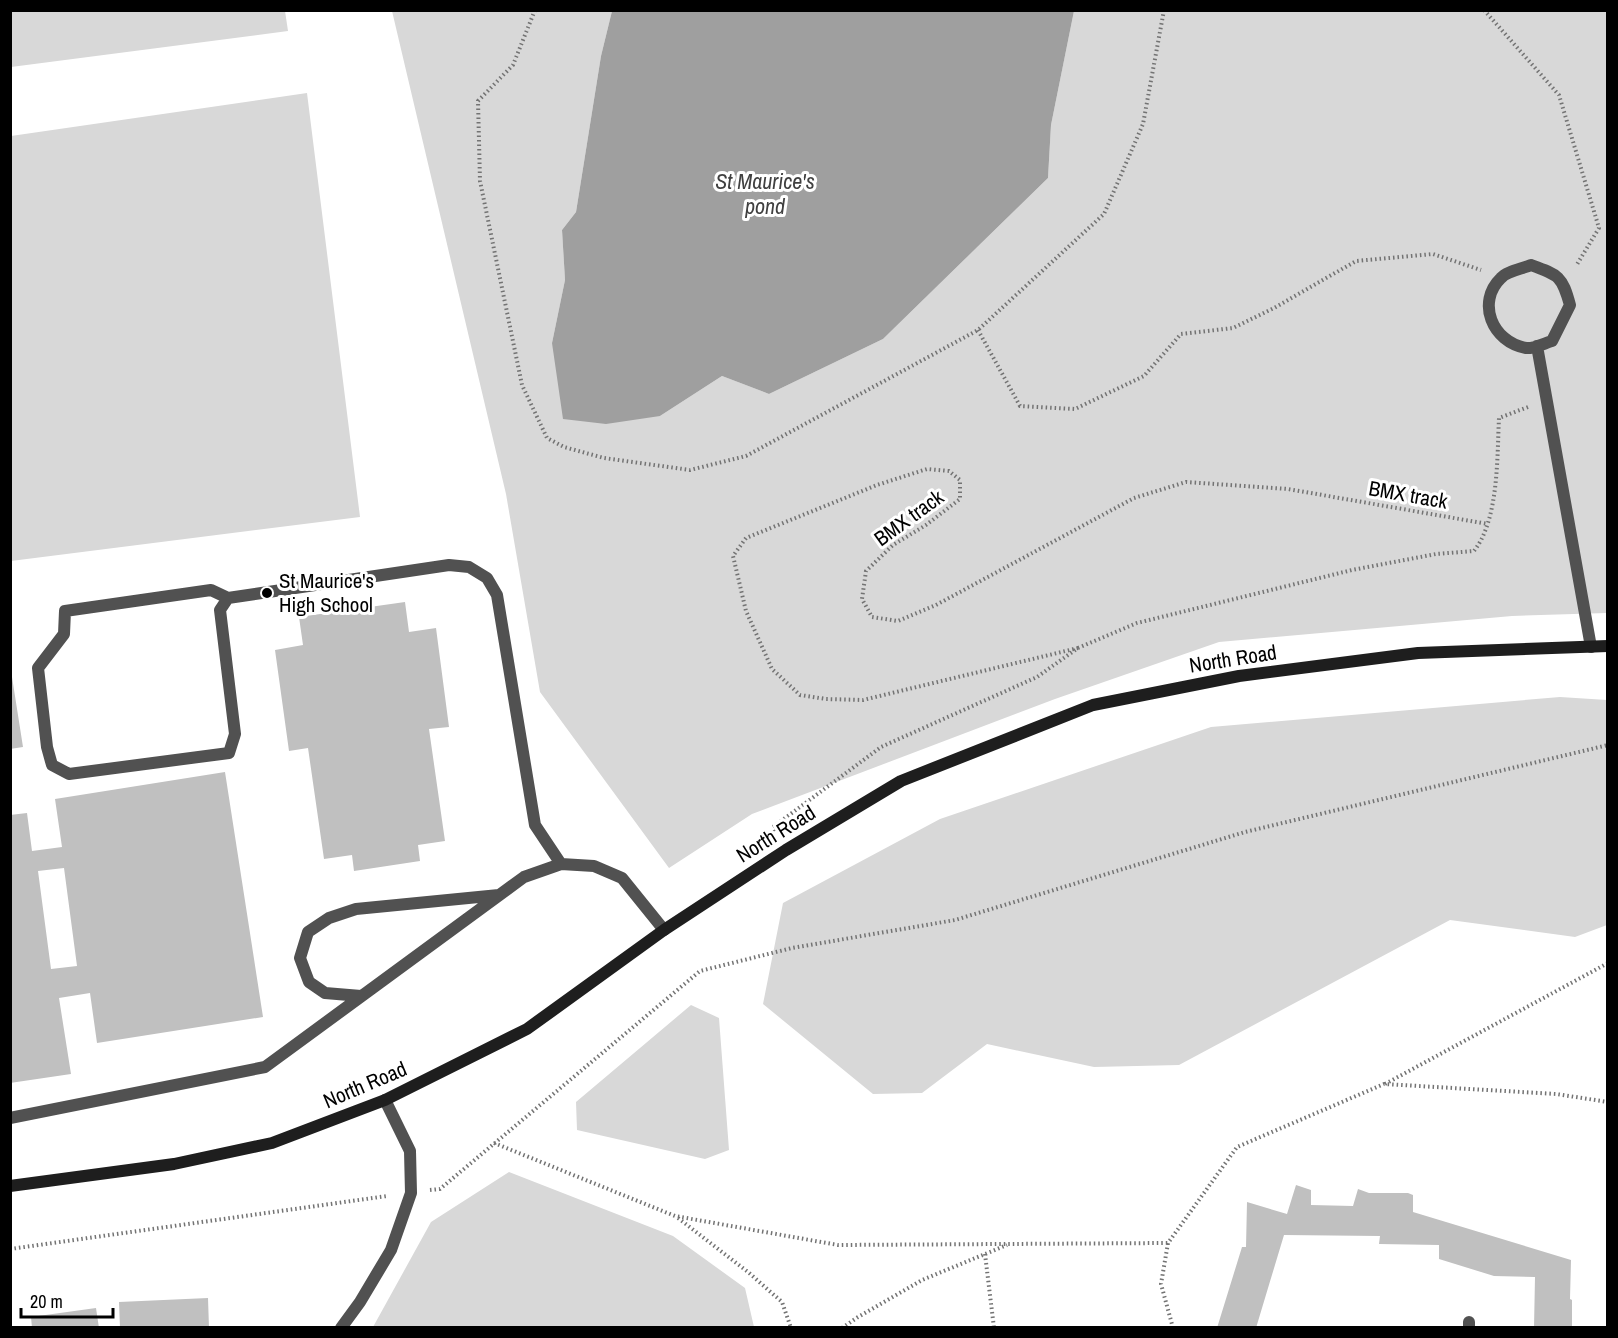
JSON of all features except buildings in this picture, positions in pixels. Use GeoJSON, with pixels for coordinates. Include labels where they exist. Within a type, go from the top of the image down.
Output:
{"type":"FeatureCollection","features":[{"type":"Feature","properties":{"kind":"main road","name":"North Road"},"geometry":{"type":"LineString","coordinates":[[10,1186],[174,1164],[272,1143],[385,1100],[527,1029],[664,930],[786,850],[901,781],[1093,705],[1239,676],[1418,653],[1608,646]]}},
{"type":"Feature","properties":{"kind":"street"},"geometry":{"type":"LineString","coordinates":[[1531,266],[1553,273],[1564,285],[1570,305],[1552,341],[1527,348],[1503,339],[1490,319],[1490,294],[1502,276],[1531,266]]}},
{"type":"Feature","properties":{"kind":"street"},"geometry":{"type":"LineString","coordinates":[[1537,346],[1591,647]]}},
{"type":"Feature","properties":{"kind":"street"},"geometry":{"type":"LineString","coordinates":[[228,598],[220,610],[235,734],[230,753],[69,774],[52,765],[47,747],[38,668],[64,634],[65,611],[212,590],[228,598],[449,565],[469,567],[488,578],[497,595],[535,825],[561,864]]}},
{"type":"Feature","properties":{"kind":"street"},"geometry":{"type":"LineString","coordinates":[[10,1118],[265,1067],[524,877],[561,864],[594,866],[622,878],[664,930]]}},
{"type":"Feature","properties":{"kind":"street"},"geometry":{"type":"LineString","coordinates":[[361,996],[326,993],[309,982],[300,958],[308,932],[328,918],[356,909],[499,895]]}},
{"type":"Feature","properties":{"kind":"street"},"geometry":{"type":"LineString","coordinates":[[341,1328],[360,1302],[391,1250],[411,1193],[410,1151],[385,1100]]}},
{"type":"Feature","properties":{"kind":"path"},"geometry":{"type":"LineString","coordinates":[[535,10],[513,65],[478,101],[480,181],[522,385],[547,438],[564,447],[604,458],[690,470],[746,456],[978,330],[1104,214],[1143,124],[1164,10]]}},
{"type":"Feature","properties":{"kind":"path"},"geometry":{"type":"LineString","coordinates":[[1484,10],[1559,95],[1599,228],[1564,285]]}},
{"type":"Feature","properties":{"kind":"path"},"geometry":{"type":"LineString","coordinates":[[978,330],[1020,406],[1075,409],[1144,376],[1182,334],[1233,328],[1274,308],[1356,261],[1433,254],[1502,276]]}},
{"type":"Feature","properties":{"kind":"path"},"geometry":{"type":"LineString","coordinates":[[786,850],[773,827],[881,747],[1037,677],[1078,648],[1137,623],[1352,570],[1436,554],[1474,550],[1481,541],[1488,524],[1495,488],[1499,418],[1547,400]]}},
{"type":"Feature","properties":{"kind":"path","name":"BMX track"},"geometry":{"type":"LineString","coordinates":[[1078,648],[863,700],[826,699],[800,695],[772,669],[746,611],[733,556],[746,538],[877,485],[927,469],[949,471],[960,480],[960,499],[926,525],[893,545],[866,571],[862,599],[872,617],[898,621],[936,605],[1134,498],[1186,482],[1288,489],[1488,524]]}},
{"type":"Feature","properties":{"kind":"path"},"geometry":{"type":"LineString","coordinates":[[792,948],[955,920],[1245,832],[1608,745]]}},
{"type":"Feature","properties":{"kind":"path"},"geometry":{"type":"LineString","coordinates":[[1173,1328],[1161,1284],[1168,1243],[1237,1147],[1384,1084],[1608,963]]}},
{"type":"Feature","properties":{"kind":"path"},"geometry":{"type":"LineString","coordinates":[[1384,1084],[1556,1094],[1608,1102]]}},
{"type":"Feature","properties":{"kind":"path"},"geometry":{"type":"LineString","coordinates":[[494,1143],[675,1216],[838,1245],[1168,1243]]}},
{"type":"Feature","properties":{"kind":"path"},"geometry":{"type":"LineString","coordinates":[[675,1216],[783,1302],[790,1328]]}},
{"type":"Feature","properties":{"kind":"path"},"geometry":{"type":"LineString","coordinates":[[842,1328],[922,1280],[1010,1244]]}},
{"type":"Feature","properties":{"kind":"path"},"geometry":{"type":"LineString","coordinates":[[985,1254],[994,1328]]}},
{"type":"Feature","properties":{"kind":"shaded area"},"geometry":{"type":"Polygon","coordinates":[[[10,11],[285,11],[288,31],[11,67],[10,11]]]}},
{"type":"Feature","properties":{"kind":"shaded area"},"geometry":{"type":"Polygon","coordinates":[[[392,11],[612,11],[601,56],[576,212],[562,230],[565,280],[552,343],[660,416],[722,376],[769,394],[883,339],[1048,178],[1051,125],[1074,11],[1607,11],[1607,613],[1512,616],[1219,642],[1055,699],[752,814],[669,868],[540,692],[506,494],[392,11]]]}},
{"type":"Feature","properties":{"kind":"shaded area"},"geometry":{"type":"Polygon","coordinates":[[[307,93],[360,517],[11,561],[11,136],[307,93]]]}},
{"type":"Feature","properties":{"kind":"shaded area"},"geometry":{"type":"Polygon","coordinates":[[[1560,697],[1607,700],[1607,925],[1575,937],[1450,920],[1179,1065],[1094,1067],[987,1044],[922,1093],[873,1094],[763,1004],[783,903],[940,819],[1211,727],[1560,697]]]}},
{"type":"Feature","properties":{"kind":"shaded area"},"geometry":{"type":"Polygon","coordinates":[[[691,1005],[719,1018],[729,1150],[705,1159],[577,1130],[576,1102],[691,1005]]]}},
{"type":"Feature","properties":{"kind":"shaded area"},"geometry":{"type":"Polygon","coordinates":[[[509,1172],[673,1236],[745,1288],[754,1327],[373,1327],[431,1222],[509,1172]]]}},
{"type":"Feature","properties":{"kind":"water","name":"St Maurice's pond"},"geometry":{"type":"Polygon","coordinates":[[[612,11],[1074,11],[1051,125],[1048,178],[883,339],[769,394],[722,376],[660,416],[606,424],[563,419],[552,343],[565,280],[562,230],[576,212],[601,56],[612,11]]]}},
{"type":"Feature","properties":{"kind":"place","name":"St Maurice's High School"},"geometry":{"type":"Point","coordinates":[267,593]}}]}
